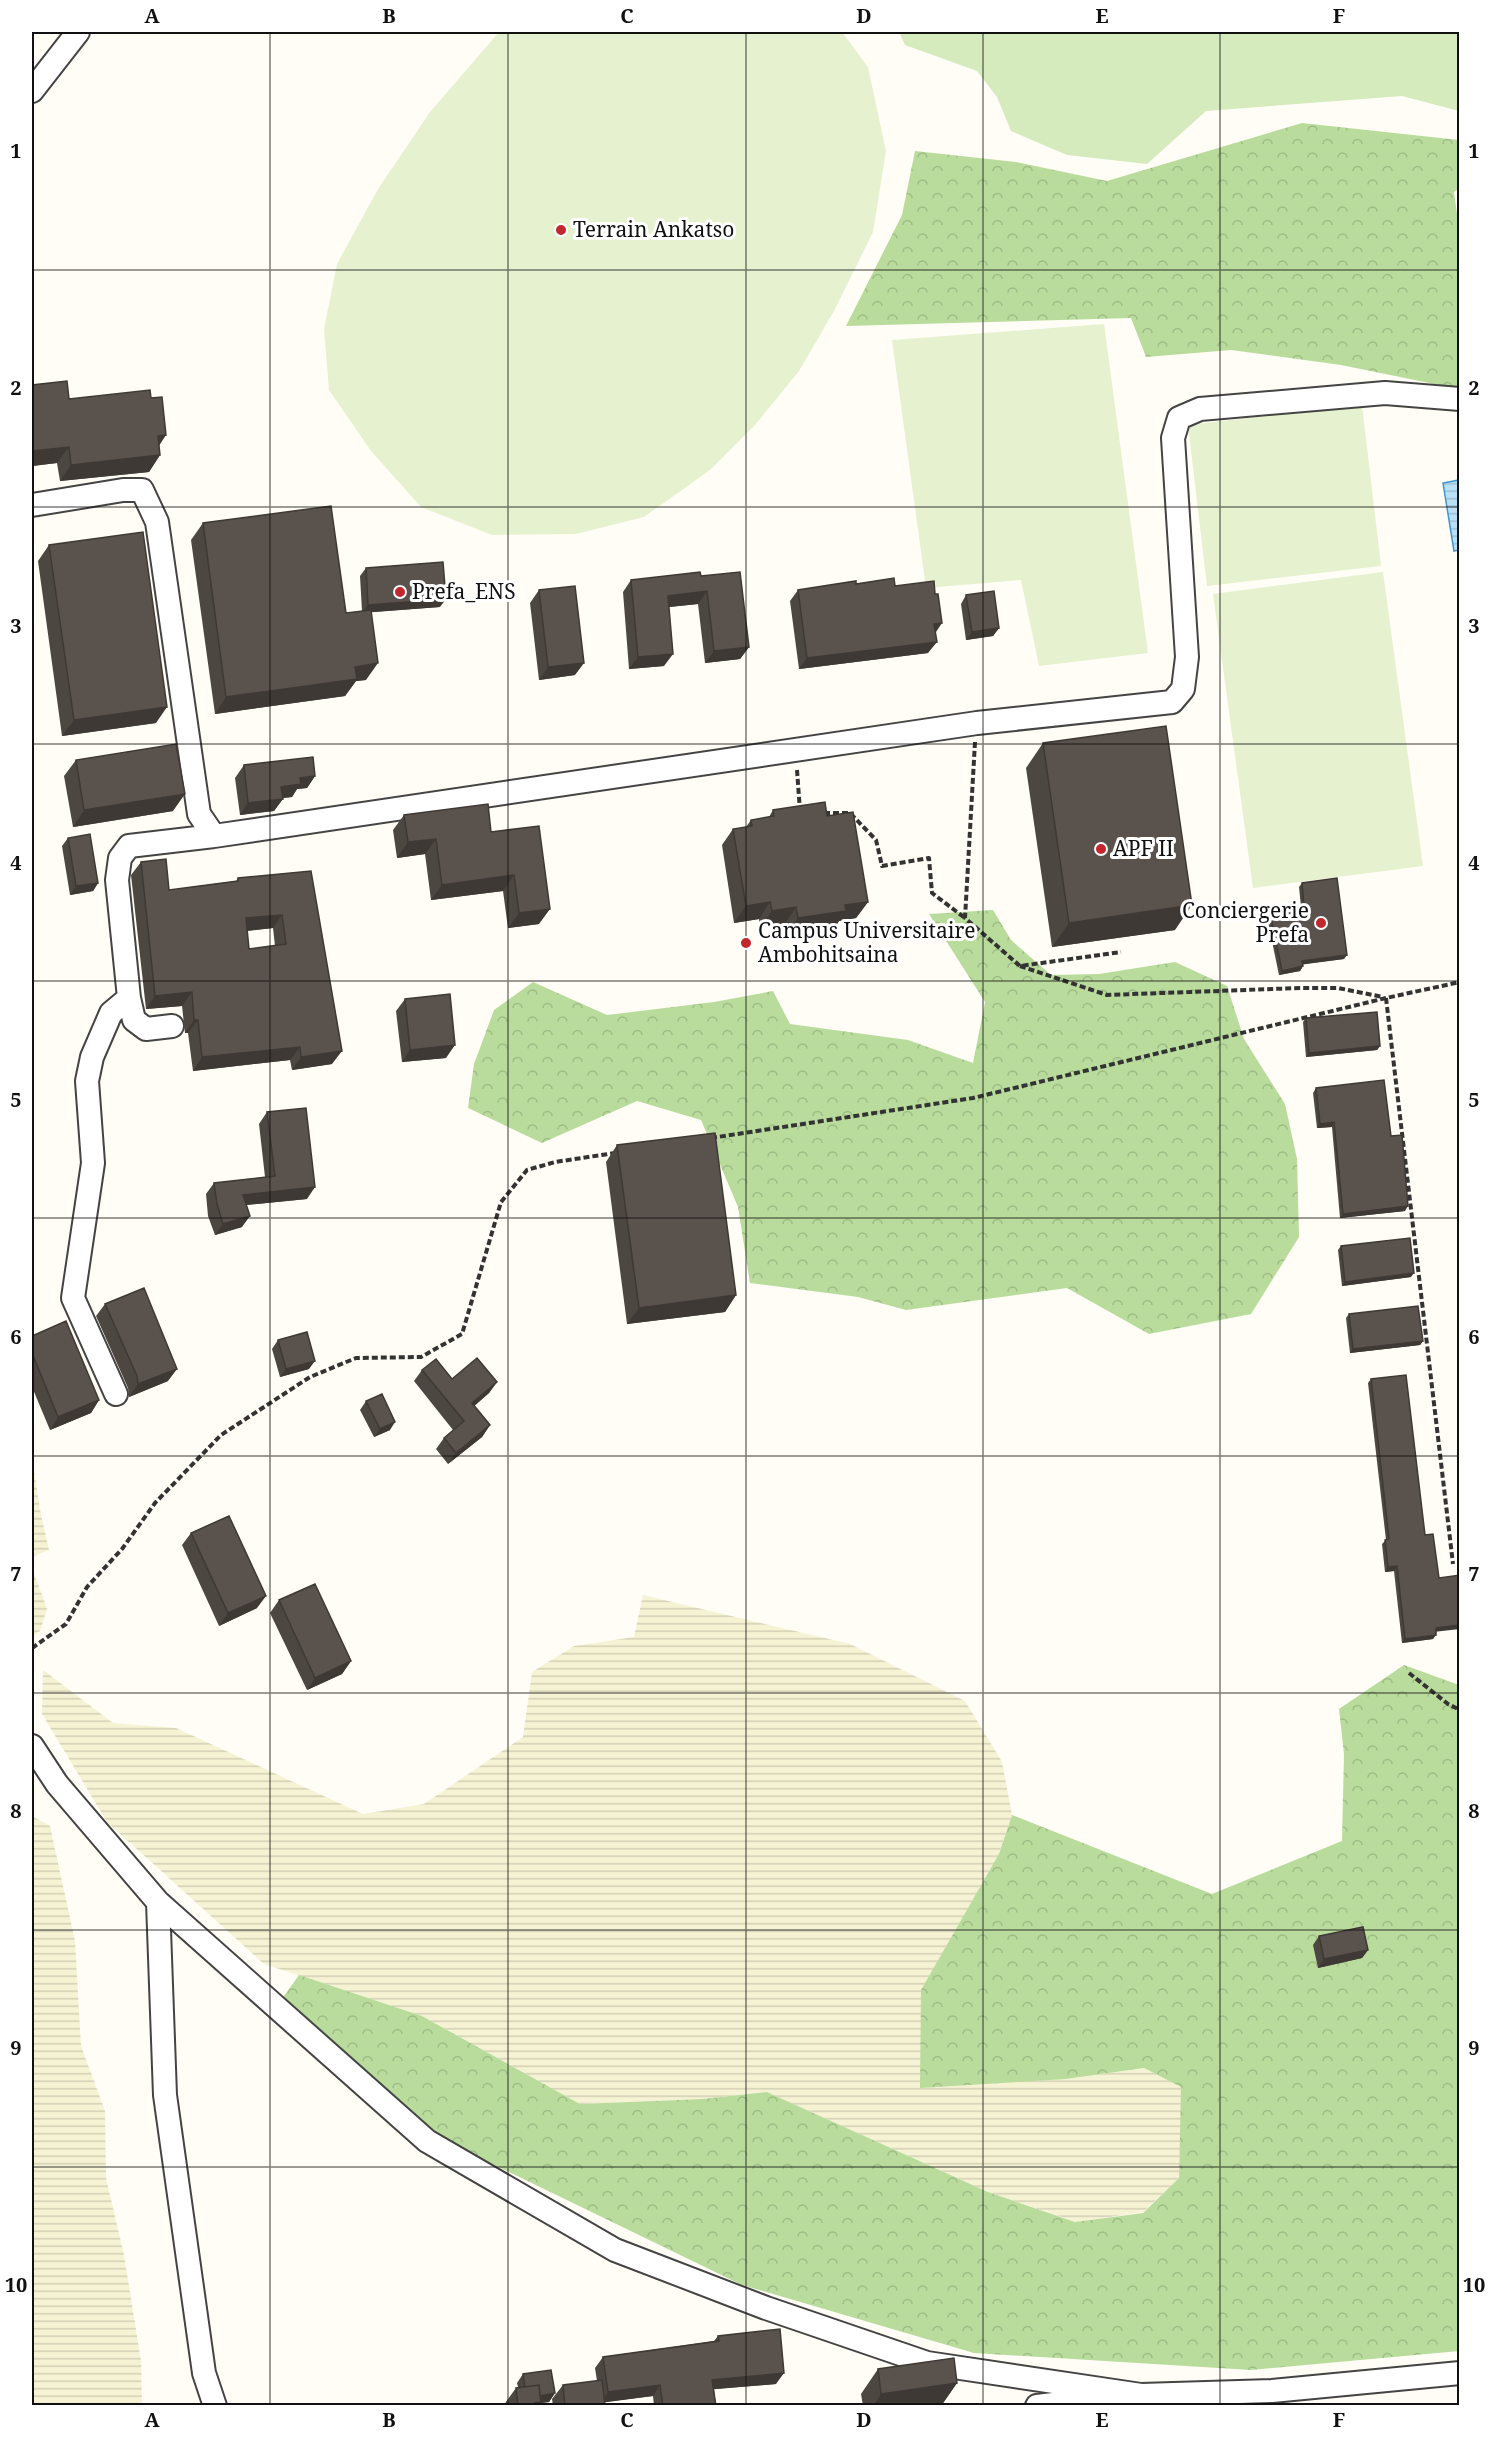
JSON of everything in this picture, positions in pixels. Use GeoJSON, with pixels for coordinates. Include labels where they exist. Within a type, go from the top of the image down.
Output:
{"type":"FeatureCollection","features":[{"type":"Feature","properties":{"kind":"street"},"geometry":{"type":"LineString","coordinates":[[32,91],[78,32]]}},
{"type":"Feature","properties":{"kind":"street"},"geometry":{"type":"LineString","coordinates":[[172,1026],[147,1029],[134,1020],[129,998],[117,880],[120,858],[129,846],[214,836],[976,723],[1172,702],[1183,689],[1187,657],[1173,438],[1179,418],[1200,409],[1385,393],[1460,399]]}},
{"type":"Feature","properties":{"kind":"street"},"geometry":{"type":"LineString","coordinates":[[32,505],[123,490],[142,490],[158,522],[199,814],[214,836]]}},
{"type":"Feature","properties":{"kind":"street"},"geometry":{"type":"LineString","coordinates":[[116,1394],[73,1298],[93,1163],[87,1081],[92,1057],[111,1013],[129,998]]}},
{"type":"Feature","properties":{"kind":"street"},"geometry":{"type":"LineString","coordinates":[[32,1746],[57,1784],[158,1902],[428,2141],[615,2250],[766,2308],[927,2363],[1141,2395]]}},
{"type":"Feature","properties":{"kind":"street"},"geometry":{"type":"LineString","coordinates":[[32,1764],[57,1784]]}},
{"type":"Feature","properties":{"kind":"street"},"geometry":{"type":"LineString","coordinates":[[158,1902],[165,2095],[204,2373],[215,2406]]}},
{"type":"Feature","properties":{"kind":"street"},"geometry":{"type":"LineString","coordinates":[[1038,2406],[1141,2395],[1272,2391],[1460,2373]]}},
{"type":"Feature","properties":{"kind":"path"},"geometry":{"type":"LineString","coordinates":[[966,918],[976,723]]}},
{"type":"Feature","properties":{"kind":"path"},"geometry":{"type":"LineString","coordinates":[[795,749],[800,813],[810,813]]}},
{"type":"Feature","properties":{"kind":"path"},"geometry":{"type":"LineString","coordinates":[[820,813],[850,813],[876,840],[882,866],[929,858],[932,894],[966,918],[1020,966],[1107,995],[1338,988],[1386,998]]}},
{"type":"Feature","properties":{"kind":"path"},"geometry":{"type":"LineString","coordinates":[[1020,966],[1121,952]]}},
{"type":"Feature","properties":{"kind":"path"},"geometry":{"type":"LineString","coordinates":[[706,1139],[973,1098],[1460,981]]}},
{"type":"Feature","properties":{"kind":"path"},"geometry":{"type":"LineString","coordinates":[[1386,998],[1453,1564]]}},
{"type":"Feature","properties":{"kind":"path"},"geometry":{"type":"LineString","coordinates":[[32,1648],[66,1624],[87,1587],[122,1549],[155,1503],[221,1435],[310,1377],[356,1358],[421,1357],[462,1334],[501,1202],[527,1170],[555,1162],[625,1152]]}},
{"type":"Feature","properties":{"kind":"path"},"geometry":{"type":"LineString","coordinates":[[1409,1673],[1448,1704],[1460,1710]]}},
{"type":"Feature","properties":{"kind":"shaded area"},"geometry":{"type":"Polygon","coordinates":[[[32,1457],[49,1550],[32,1557],[32,1457]]]}},
{"type":"Feature","properties":{"kind":"shaded area"},"geometry":{"type":"Polygon","coordinates":[[[32,1568],[47,1609],[40,1631],[32,1637],[32,1568]]]}},
{"type":"Feature","properties":{"kind":"shaded area"},"geometry":{"type":"Polygon","coordinates":[[[643,1595],[850,1644],[965,1701],[1002,1762],[1012,1815],[999,1854],[1066,2079],[1144,2068],[1182,2087],[1179,2178],[1143,2212],[1076,2222],[988,2192],[767,2092],[702,2099],[580,2104],[422,2016],[264,1964],[107,1822],[42,1714],[43,1670],[113,1723],[176,1728],[363,1814],[424,1804],[523,1737],[532,1672],[574,1646],[634,1637],[643,1595]]]}},
{"type":"Feature","properties":{"kind":"shaded area"},"geometry":{"type":"Polygon","coordinates":[[[32,1816],[50,1826],[75,1941],[81,2046],[105,2111],[106,2178],[124,2255],[141,2361],[142,2405],[32,2405],[32,1816]]]}},
{"type":"Feature","properties":{"kind":"green space"},"geometry":{"type":"Polygon","coordinates":[[[499,32],[842,32],[868,67],[886,151],[873,232],[834,311],[799,371],[755,425],[710,470],[644,517],[576,534],[492,535],[421,507],[371,451],[329,390],[324,329],[337,264],[378,189],[430,112],[499,32]]]}},
{"type":"Feature","properties":{"kind":"green space"},"geometry":{"type":"Polygon","coordinates":[[[899,32],[1459,32],[1459,111],[1402,96],[1206,111],[1147,164],[1067,155],[1011,131],[997,97],[977,71],[905,45],[899,32]]]}},
{"type":"Feature","properties":{"kind":"green space"},"geometry":{"type":"Polygon","coordinates":[[[1302,123],[1459,140],[1459,188],[1454,192],[1460,222],[1459,389],[1341,365],[1231,350],[1146,357],[1131,318],[846,326],[902,215],[915,151],[1016,162],[1107,181],[1302,123]]]}},
{"type":"Feature","properties":{"kind":"green space"},"geometry":{"type":"Polygon","coordinates":[[[1104,324],[1148,653],[1039,666],[1021,580],[926,588],[892,340],[1104,324]]]}},
{"type":"Feature","properties":{"kind":"green space"},"geometry":{"type":"Polygon","coordinates":[[[1362,405],[1381,566],[1207,586],[1188,425],[1362,405]]]}},
{"type":"Feature","properties":{"kind":"green space"},"geometry":{"type":"Polygon","coordinates":[[[1383,572],[1423,866],[1253,888],[1213,594],[1383,572]]]}},
{"type":"Feature","properties":{"kind":"green space"},"geometry":{"type":"Polygon","coordinates":[[[993,910],[1011,940],[1051,975],[1099,974],[1175,962],[1227,986],[1244,1039],[1285,1104],[1297,1159],[1299,1237],[1251,1314],[1149,1334],[1067,1288],[906,1310],[858,1297],[750,1283],[738,1207],[701,1120],[637,1101],[542,1143],[468,1108],[474,1064],[494,1010],[533,982],[607,1015],[714,1002],[773,991],[790,1024],[908,1040],[973,1063],[985,1002],[929,914],[993,910]]]}},
{"type":"Feature","properties":{"kind":"green space"},"geometry":{"type":"Polygon","coordinates":[[[1404,1665],[1459,1685],[1459,2351],[1251,2370],[974,2353],[742,2285],[449,2143],[282,1999],[299,1975],[422,2016],[580,2104],[702,2099],[767,2092],[988,2192],[1075,2222],[1143,2213],[1179,2178],[1181,2087],[1144,2068],[1066,2079],[920,2088],[921,1990],[999,1854],[1012,1815],[1212,1894],[1342,1841],[1344,1754],[1339,1709],[1404,1665]]]}},
{"type":"Feature","properties":{"kind":"water"},"geometry":{"type":"Polygon","coordinates":[[[1459,480],[1459,550],[1454,551],[1443,483],[1459,480]]]}},
{"type":"Feature","properties":{"kind":"building"},"geometry":{"type":"Polygon","coordinates":[[[67,381],[69,399],[150,390],[151,398],[162,397],[166,435],[158,436],[160,455],[71,465],[69,447],[32,451],[32,385],[67,381]]]}},
{"type":"Feature","properties":{"kind":"building"},"geometry":{"type":"Polygon","coordinates":[[[331,506],[346,613],[371,610],[378,663],[355,667],[357,679],[226,697],[203,523],[331,506]]]}},
{"type":"Feature","properties":{"kind":"building"},"geometry":{"type":"Polygon","coordinates":[[[143,532],[167,707],[74,720],[49,545],[143,532]]]}},
{"type":"Feature","properties":{"kind":"building","name":"Prefa_ENS"},"geometry":{"type":"Polygon","coordinates":[[[443,562],[446,599],[368,605],[366,568],[443,562]]]}},
{"type":"Feature","properties":{"kind":"building"},"geometry":{"type":"Polygon","coordinates":[[[700,572],[701,576],[740,572],[749,647],[714,651],[707,591],[668,596],[673,654],[638,657],[631,580],[700,572]]]}},
{"type":"Feature","properties":{"kind":"building"},"geometry":{"type":"Polygon","coordinates":[[[894,578],[895,586],[934,581],[942,623],[934,624],[937,642],[807,658],[798,590],[894,578]]]}},
{"type":"Feature","properties":{"kind":"building"},"geometry":{"type":"Polygon","coordinates":[[[575,586],[584,663],[548,667],[539,590],[575,586]]]}},
{"type":"Feature","properties":{"kind":"building"},"geometry":{"type":"Polygon","coordinates":[[[994,591],[999,628],[972,632],[966,595],[994,591]]]}},
{"type":"Feature","properties":{"kind":"building","name":"APF II"},"geometry":{"type":"Polygon","coordinates":[[[1166,726],[1192,905],[1069,923],[1043,743],[1166,726]]]}},
{"type":"Feature","properties":{"kind":"building"},"geometry":{"type":"Polygon","coordinates":[[[176,744],[185,794],[84,810],[76,760],[176,744]]]}},
{"type":"Feature","properties":{"kind":"building"},"geometry":{"type":"Polygon","coordinates":[[[313,757],[315,776],[300,778],[301,784],[281,787],[283,799],[248,803],[244,765],[313,757]]]}},
{"type":"Feature","properties":{"kind":"building"},"geometry":{"type":"Polygon","coordinates":[[[825,802],[827,816],[853,812],[868,902],[845,905],[846,911],[798,918],[796,907],[772,911],[770,902],[746,906],[733,829],[752,826],[751,820],[774,816],[773,810],[825,802]]]}},
{"type":"Feature","properties":{"kind":"building"},"geometry":{"type":"Polygon","coordinates":[[[488,804],[491,832],[539,826],[550,909],[519,913],[514,875],[442,885],[436,839],[408,842],[404,815],[488,804]]]}},
{"type":"Feature","properties":{"kind":"building"},"geometry":{"type":"Polygon","coordinates":[[[90,834],[98,883],[76,886],[68,838],[90,834]]]}},
{"type":"Feature","properties":{"kind":"building"},"geometry":{"type":"Polygon","coordinates":[[[166,859],[169,890],[238,881],[238,878],[311,871],[342,1051],[301,1057],[300,1047],[202,1057],[198,1020],[194,1020],[192,992],[155,996],[141,862],[166,859]],[[282,915],[246,918],[249,949],[286,944],[282,915]]]}},
{"type":"Feature","properties":{"kind":"building"},"geometry":{"type":"Polygon","coordinates":[[[1337,878],[1347,955],[1302,961],[1303,966],[1282,971],[1270,913],[1304,906],[1302,883],[1337,878]]]}},
{"type":"Feature","properties":{"kind":"building"},"geometry":{"type":"Polygon","coordinates":[[[450,994],[455,1045],[410,1050],[405,999],[450,994]]]}},
{"type":"Feature","properties":{"kind":"building"},"geometry":{"type":"Polygon","coordinates":[[[1377,1012],[1380,1046],[1309,1053],[1306,1018],[1377,1012]]]}},
{"type":"Feature","properties":{"kind":"building"},"geometry":{"type":"Polygon","coordinates":[[[1384,1080],[1391,1136],[1402,1135],[1408,1206],[1343,1214],[1334,1122],[1320,1124],[1316,1088],[1384,1080]]]}},
{"type":"Feature","properties":{"kind":"building"},"geometry":{"type":"Polygon","coordinates":[[[306,1108],[315,1187],[243,1195],[250,1216],[223,1224],[214,1183],[275,1176],[267,1112],[306,1108]]]}},
{"type":"Feature","properties":{"kind":"building"},"geometry":{"type":"Polygon","coordinates":[[[715,1133],[736,1295],[639,1308],[617,1145],[715,1133]]]}},
{"type":"Feature","properties":{"kind":"building"},"geometry":{"type":"Polygon","coordinates":[[[1410,1238],[1414,1273],[1345,1282],[1341,1246],[1410,1238]]]}},
{"type":"Feature","properties":{"kind":"building"},"geometry":{"type":"Polygon","coordinates":[[[144,1288],[177,1369],[138,1384],[137,1376],[105,1304],[144,1288]]]}},
{"type":"Feature","properties":{"kind":"building"},"geometry":{"type":"Polygon","coordinates":[[[1418,1306],[1423,1341],[1353,1349],[1349,1314],[1418,1306]]]}},
{"type":"Feature","properties":{"kind":"building"},"geometry":{"type":"Polygon","coordinates":[[[66,1321],[99,1400],[58,1417],[32,1353],[32,1336],[66,1321]]]}},
{"type":"Feature","properties":{"kind":"building"},"geometry":{"type":"Polygon","coordinates":[[[307,1332],[315,1361],[286,1369],[278,1340],[307,1332]]]}},
{"type":"Feature","properties":{"kind":"building"},"geometry":{"type":"Polygon","coordinates":[[[477,1358],[497,1382],[472,1403],[490,1425],[456,1453],[444,1438],[464,1421],[422,1370],[436,1359],[452,1379],[477,1358]]]}},
{"type":"Feature","properties":{"kind":"building"},"geometry":{"type":"Polygon","coordinates":[[[1406,1375],[1425,1535],[1433,1534],[1439,1578],[1460,1575],[1460,1625],[1436,1628],[1436,1635],[1405,1639],[1397,1566],[1388,1567],[1385,1540],[1389,1539],[1371,1379],[1406,1375]]]}},
{"type":"Feature","properties":{"kind":"building"},"geometry":{"type":"Polygon","coordinates":[[[382,1394],[395,1422],[380,1429],[366,1401],[382,1394]]]}},
{"type":"Feature","properties":{"kind":"building"},"geometry":{"type":"Polygon","coordinates":[[[229,1516],[266,1596],[228,1613],[191,1533],[229,1516]]]}},
{"type":"Feature","properties":{"kind":"building"},"geometry":{"type":"Polygon","coordinates":[[[315,1584],[351,1661],[315,1678],[279,1600],[315,1584]]]}},
{"type":"Feature","properties":{"kind":"building"},"geometry":{"type":"Polygon","coordinates":[[[1363,1927],[1368,1950],[1324,1959],[1319,1936],[1363,1927]]]}},
{"type":"Feature","properties":{"kind":"building"},"geometry":{"type":"Polygon","coordinates":[[[780,2329],[784,2373],[712,2380],[716,2406],[663,2406],[660,2385],[608,2392],[603,2357],[719,2341],[718,2336],[780,2329]]]}},
{"type":"Feature","properties":{"kind":"building"},"geometry":{"type":"Polygon","coordinates":[[[954,2358],[957,2383],[881,2394],[878,2369],[954,2358]]]}},
{"type":"Feature","properties":{"kind":"building"},"geometry":{"type":"Polygon","coordinates":[[[551,2370],[555,2393],[540,2396],[539,2385],[525,2387],[523,2374],[551,2370]]]}},
{"type":"Feature","properties":{"kind":"building"},"geometry":{"type":"Polygon","coordinates":[[[602,2380],[605,2406],[565,2406],[563,2385],[602,2380]]]}},
{"type":"Feature","properties":{"kind":"building"},"geometry":{"type":"Polygon","coordinates":[[[539,2385],[541,2402],[535,2403],[535,2406],[518,2406],[516,2388],[539,2385]]]}},
{"type":"Feature","properties":{"kind":"place","name":"Terrain Ankatso"},"geometry":{"type":"Point","coordinates":[561,230]}},
{"type":"Feature","properties":{"kind":"place","name":"Prefa_ENS"},"geometry":{"type":"Point","coordinates":[400,592]}},
{"type":"Feature","properties":{"kind":"place","name":"APF II"},"geometry":{"type":"Point","coordinates":[1101,849]}},
{"type":"Feature","properties":{"kind":"place","name":"Conciergerie Prefa"},"geometry":{"type":"Point","coordinates":[1321,923]}},
{"type":"Feature","properties":{"kind":"place","name":"Campus Universitaire Ambohitsaina"},"geometry":{"type":"Point","coordinates":[746,943]}}]}
